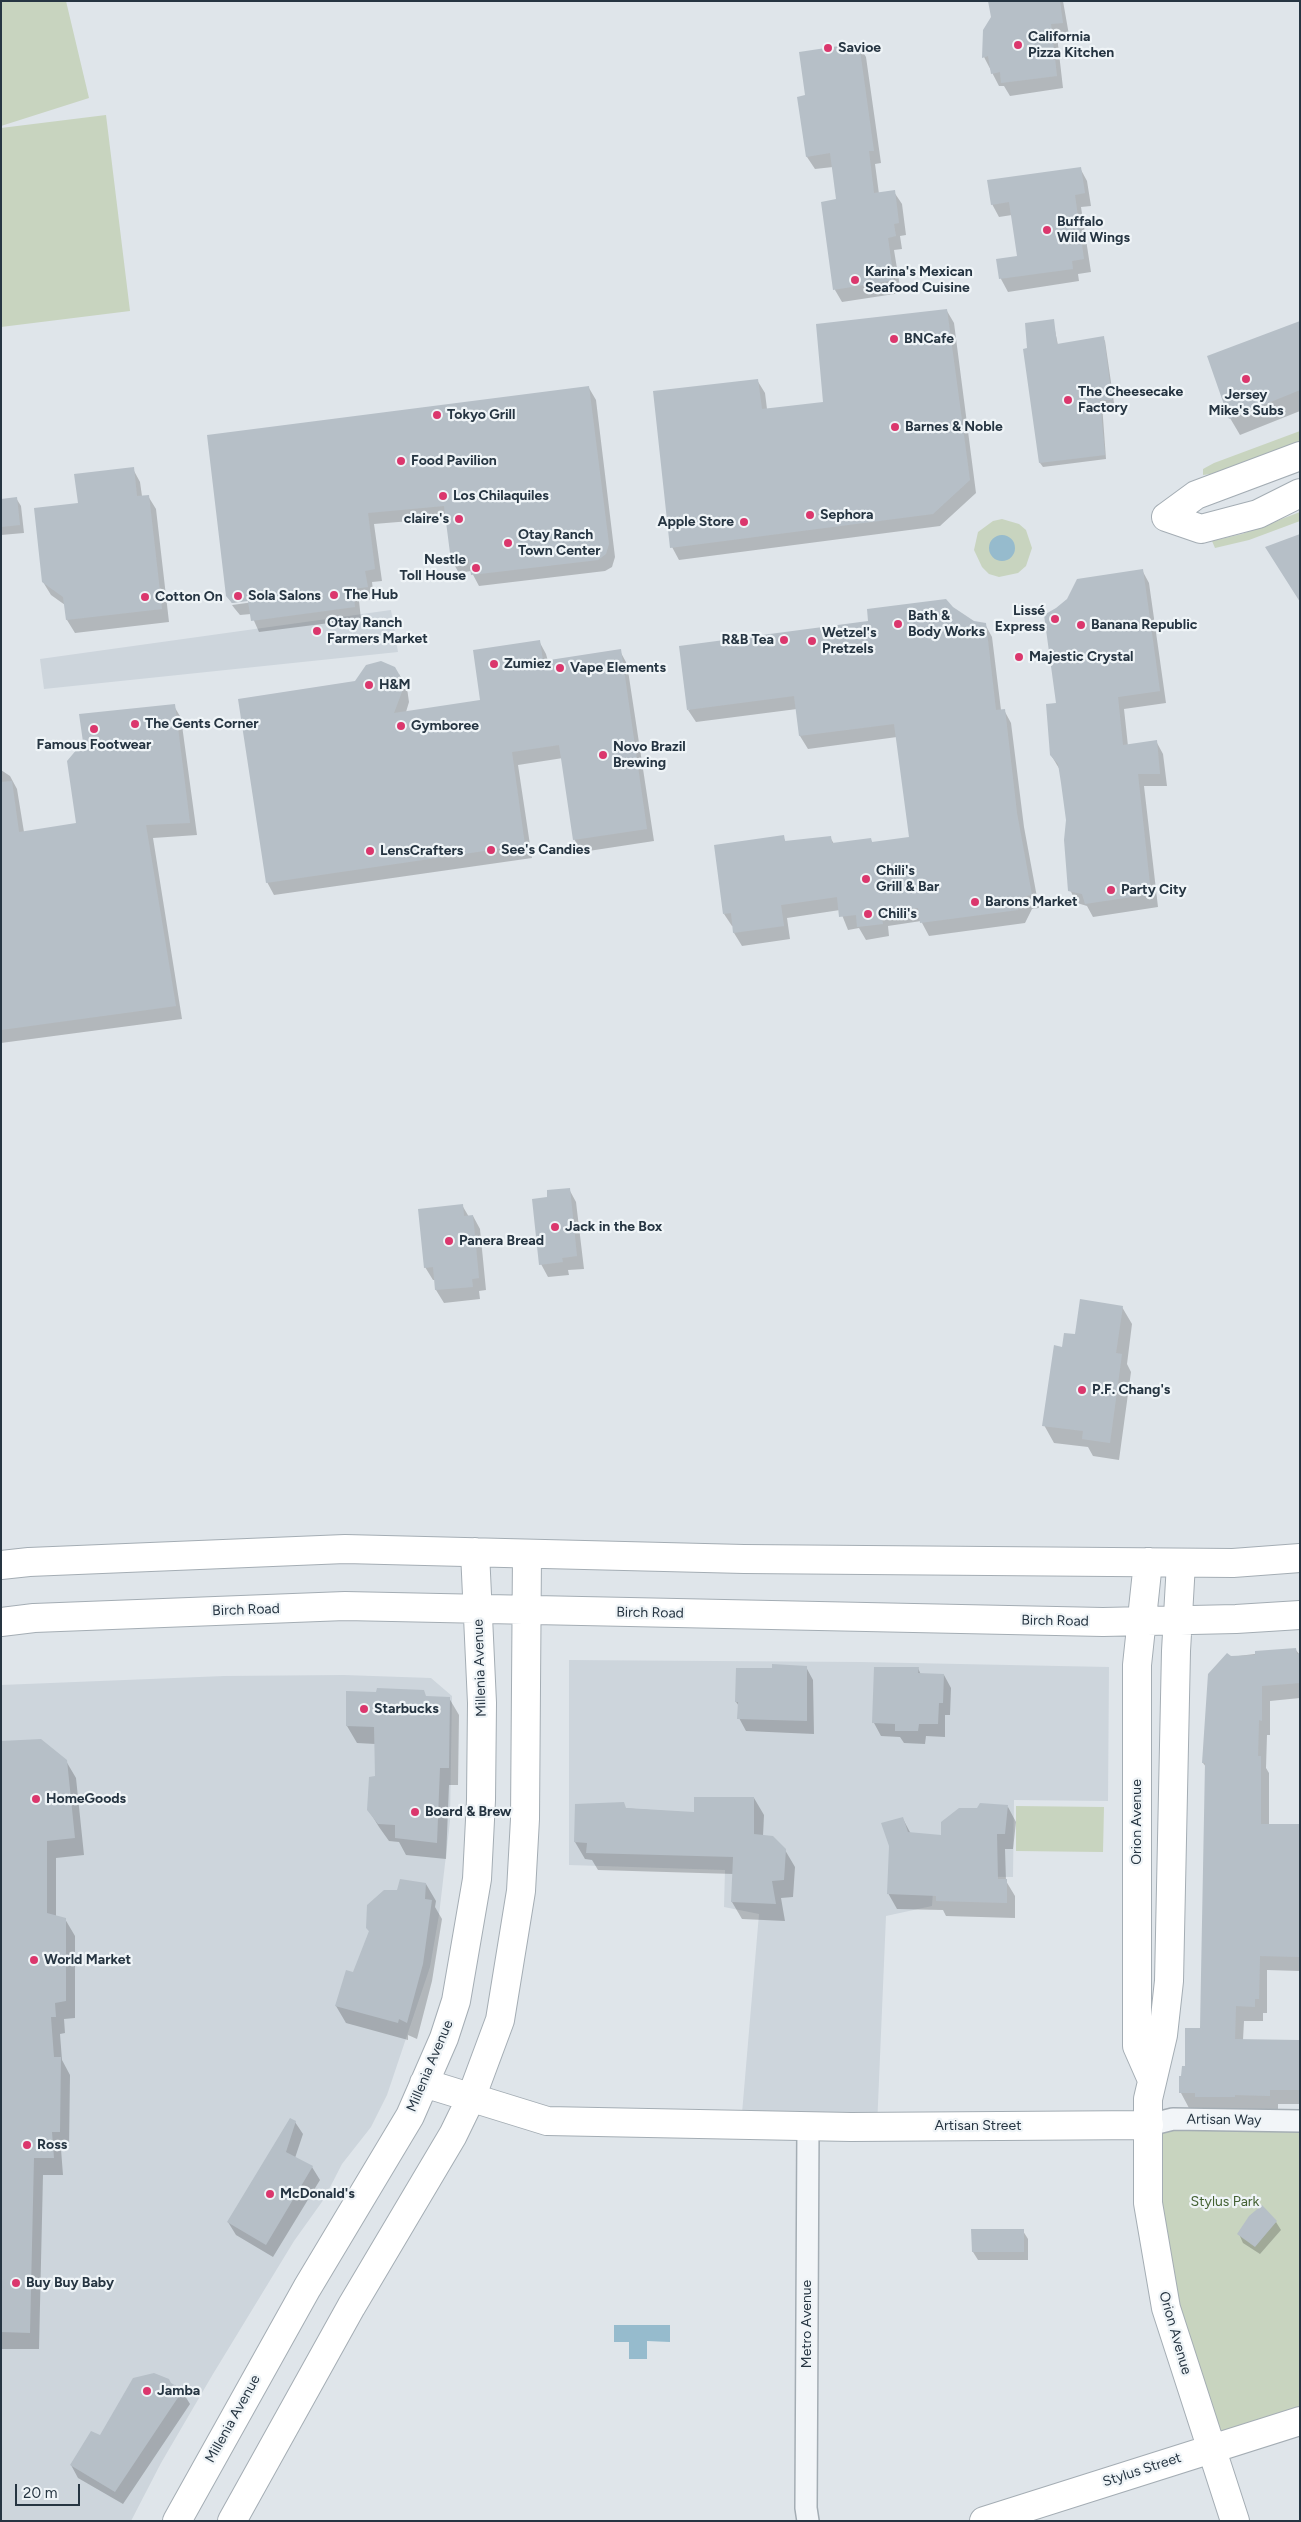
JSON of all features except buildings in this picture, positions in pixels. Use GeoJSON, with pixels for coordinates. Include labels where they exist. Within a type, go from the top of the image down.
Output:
{"type":"FeatureCollection","features":[{"type":"Feature","properties":{"kind":"street"},"geometry":{"type":"LineString","coordinates":[[1300,456],[1196,495],[1166,517],[1201,529],[1258,514],[1300,493]]}},
{"type":"Feature","properties":{"kind":"street"},"geometry":{"type":"LineString","coordinates":[[1,1565],[29,1562],[345,1550],[744,1559],[1181,1563],[1233,1563],[1300,1558]]}},
{"type":"Feature","properties":{"kind":"street","name":"Millenia Avenue"},"geometry":{"type":"LineString","coordinates":[[176,2521],[307,2288],[410,2116],[444,2038],[456,2001],[477,1879],[483,1762],[475,1552]]}},
{"type":"Feature","properties":{"kind":"street"},"geometry":{"type":"LineString","coordinates":[[232,2521],[351,2307],[452,2135],[471,2098],[500,2020],[514,1946],[521,1890],[525,1819],[527,1554]]}},
{"type":"Feature","properties":{"kind":"street","name":"Orion Avenue"},"geometry":{"type":"LineString","coordinates":[[1148,1562],[1137,1664],[1137,2046],[1152,2080]]}},
{"type":"Feature","properties":{"kind":"street","name":"Orion Avenue"},"geometry":{"type":"LineString","coordinates":[[1181,1563],[1177,1620],[1169,1980],[1163,2035],[1148,2099],[1148,2203],[1163,2295],[1235,2521]]}},
{"type":"Feature","properties":{"kind":"street","name":"Birch Road"},"geometry":{"type":"LineString","coordinates":[[1,1622],[34,1618],[345,1606],[1142,1622],[1300,1615]]}},
{"type":"Feature","properties":{"kind":"street"},"geometry":{"type":"LineString","coordinates":[[424,2083],[547,2121],[808,2126]]}},
{"type":"Feature","properties":{"kind":"street","name":"Artisan Way"},"geometry":{"type":"LineString","coordinates":[[1149,2125],[1174,2119],[1300,2121]]}},
{"type":"Feature","properties":{"kind":"street","name":"Artisan Street"},"geometry":{"type":"LineString","coordinates":[[808,2126],[1149,2125]]}},
{"type":"Feature","properties":{"kind":"street","name":"Metro Avenue"},"geometry":{"type":"LineString","coordinates":[[808,2126],[806,2508],[808,2521]]}},
{"type":"Feature","properties":{"kind":"street","name":"Stylus Street"},"geometry":{"type":"LineString","coordinates":[[984,2521],[1300,2421]]}},
{"type":"Feature","properties":{"kind":"shaded area","name":"Otay Ranch Farmers Market"},"geometry":{"type":"Polygon","coordinates":[[[391,610],[398,652],[44,689],[40,659],[391,610]]]}},
{"type":"Feature","properties":{"kind":"shaded area"},"geometry":{"type":"Polygon","coordinates":[[[569,1660],[860,1662],[1109,1667],[1108,1801],[1014,1800],[1013,1877],[934,1876],[932,1906],[886,1916],[877,2127],[741,2125],[759,1914],[724,1907],[725,1870],[569,1865],[569,1660]]]}},
{"type":"Feature","properties":{"kind":"shaded area"},"geometry":{"type":"Polygon","coordinates":[[[344,1675],[431,1678],[452,1696],[450,1821],[439,1915],[430,1967],[387,2095],[371,2127],[342,2164],[324,2199],[294,2241],[213,2374],[161,2463],[131,2521],[1,2521],[1,1685],[224,1676],[344,1675]]]}},
{"type":"Feature","properties":{"kind":"green space"},"geometry":{"type":"Polygon","coordinates":[[[1,1],[66,1],[89,98],[1,126],[1,1]]]}},
{"type":"Feature","properties":{"kind":"green space"},"geometry":{"type":"Polygon","coordinates":[[[106,115],[130,311],[1,327],[1,128],[106,115]]]}},
{"type":"Feature","properties":{"kind":"green space"},"geometry":{"type":"Polygon","coordinates":[[[1300,431],[1300,443],[1218,473],[1203,475],[1203,469],[1214,463],[1300,431]]]}},
{"type":"Feature","properties":{"kind":"green space"},"geometry":{"type":"Polygon","coordinates":[[[1300,512],[1300,521],[1249,540],[1215,548],[1212,541],[1242,534],[1300,512]]]}},
{"type":"Feature","properties":{"kind":"green space"},"geometry":{"type":"Polygon","coordinates":[[[1002,519],[1019,524],[1026,530],[1032,548],[1026,566],[1018,573],[999,577],[989,574],[982,567],[974,550],[978,532],[993,521],[1002,519]]]}},
{"type":"Feature","properties":{"kind":"green space"},"geometry":{"type":"Polygon","coordinates":[[[1016,1806],[1104,1807],[1103,1852],[1016,1851],[1016,1806]]]}},
{"type":"Feature","properties":{"kind":"green space","name":"Stylus Park"},"geometry":{"type":"Polygon","coordinates":[[[1149,2125],[1300,2129],[1300,2421],[1211,2448],[1163,2295],[1149,2125]]]}},
{"type":"Feature","properties":{"kind":"water"},"geometry":{"type":"Polygon","coordinates":[[[1002,535],[1012,538],[1015,548],[1012,558],[1002,561],[992,558],[989,548],[992,538],[1002,535]]]}},
{"type":"Feature","properties":{"kind":"water"},"geometry":{"type":"Polygon","coordinates":[[[614,2325],[670,2325],[670,2342],[647,2341],[647,2359],[629,2359],[629,2342],[614,2342],[614,2325]]]}},
{"type":"Feature","properties":{"kind":"place","name":"California Pizza Kitchen"},"geometry":{"type":"Point","coordinates":[1018,45]}},
{"type":"Feature","properties":{"kind":"place","name":"Savioe"},"geometry":{"type":"Point","coordinates":[828,48]}},
{"type":"Feature","properties":{"kind":"place","name":"Buffalo Wild Wings"},"geometry":{"type":"Point","coordinates":[1047,230]}},
{"type":"Feature","properties":{"kind":"place","name":"Karina's Mexican Seafood Cuisine"},"geometry":{"type":"Point","coordinates":[855,280]}},
{"type":"Feature","properties":{"kind":"place","name":"BNCafe"},"geometry":{"type":"Point","coordinates":[894,339]}},
{"type":"Feature","properties":{"kind":"place","name":"Jersey Mike's Subs"},"geometry":{"type":"Point","coordinates":[1246,379]}},
{"type":"Feature","properties":{"kind":"place","name":"The Cheesecake Factory"},"geometry":{"type":"Point","coordinates":[1068,400]}},
{"type":"Feature","properties":{"kind":"place","name":"Tokyo Grill"},"geometry":{"type":"Point","coordinates":[437,415]}},
{"type":"Feature","properties":{"kind":"place","name":"Barnes & Noble"},"geometry":{"type":"Point","coordinates":[895,427]}},
{"type":"Feature","properties":{"kind":"place","name":"Food Pavilion"},"geometry":{"type":"Point","coordinates":[401,461]}},
{"type":"Feature","properties":{"kind":"place","name":"Los Chilaquiles"},"geometry":{"type":"Point","coordinates":[443,496]}},
{"type":"Feature","properties":{"kind":"place","name":"Sephora"},"geometry":{"type":"Point","coordinates":[810,515]}},
{"type":"Feature","properties":{"kind":"place","name":"claire's"},"geometry":{"type":"Point","coordinates":[459,519]}},
{"type":"Feature","properties":{"kind":"place","name":"Apple Store"},"geometry":{"type":"Point","coordinates":[744,522]}},
{"type":"Feature","properties":{"kind":"place","name":"Otay Ranch Town Center"},"geometry":{"type":"Point","coordinates":[508,543]}},
{"type":"Feature","properties":{"kind":"place","name":"Nestle Toll House"},"geometry":{"type":"Point","coordinates":[476,568]}},
{"type":"Feature","properties":{"kind":"place","name":"The Hub"},"geometry":{"type":"Point","coordinates":[334,595]}},
{"type":"Feature","properties":{"kind":"place","name":"Sola Salons"},"geometry":{"type":"Point","coordinates":[238,596]}},
{"type":"Feature","properties":{"kind":"place","name":"Cotton On"},"geometry":{"type":"Point","coordinates":[145,597]}},
{"type":"Feature","properties":{"kind":"place","name":"Lissé Express"},"geometry":{"type":"Point","coordinates":[1055,619]}},
{"type":"Feature","properties":{"kind":"place","name":"Bath & Body Works"},"geometry":{"type":"Point","coordinates":[898,624]}},
{"type":"Feature","properties":{"kind":"place","name":"Banana Republic"},"geometry":{"type":"Point","coordinates":[1081,625]}},
{"type":"Feature","properties":{"kind":"place","name":"Otay Ranch Farmers Market"},"geometry":{"type":"Point","coordinates":[317,631]}},
{"type":"Feature","properties":{"kind":"place","name":"R&B Tea"},"geometry":{"type":"Point","coordinates":[784,640]}},
{"type":"Feature","properties":{"kind":"place","name":"Wetzel's Pretzels"},"geometry":{"type":"Point","coordinates":[812,641]}},
{"type":"Feature","properties":{"kind":"place","name":"Majestic Crystal"},"geometry":{"type":"Point","coordinates":[1019,657]}},
{"type":"Feature","properties":{"kind":"place","name":"Zumiez"},"geometry":{"type":"Point","coordinates":[494,664]}},
{"type":"Feature","properties":{"kind":"place","name":"Vape Elements"},"geometry":{"type":"Point","coordinates":[560,668]}},
{"type":"Feature","properties":{"kind":"place","name":"H&M"},"geometry":{"type":"Point","coordinates":[369,685]}},
{"type":"Feature","properties":{"kind":"place","name":"The Gents Corner"},"geometry":{"type":"Point","coordinates":[135,724]}},
{"type":"Feature","properties":{"kind":"place","name":"Gymboree"},"geometry":{"type":"Point","coordinates":[401,726]}},
{"type":"Feature","properties":{"kind":"place","name":"Famous Footwear"},"geometry":{"type":"Point","coordinates":[94,729]}},
{"type":"Feature","properties":{"kind":"place","name":"Novo Brazil Brewing"},"geometry":{"type":"Point","coordinates":[603,755]}},
{"type":"Feature","properties":{"kind":"place","name":"See's Candies"},"geometry":{"type":"Point","coordinates":[491,850]}},
{"type":"Feature","properties":{"kind":"place","name":"LensCrafters"},"geometry":{"type":"Point","coordinates":[370,851]}},
{"type":"Feature","properties":{"kind":"place","name":"Chili's Grill & Bar"},"geometry":{"type":"Point","coordinates":[866,879]}},
{"type":"Feature","properties":{"kind":"place","name":"Party City"},"geometry":{"type":"Point","coordinates":[1111,890]}},
{"type":"Feature","properties":{"kind":"place","name":"Barons Market"},"geometry":{"type":"Point","coordinates":[975,902]}},
{"type":"Feature","properties":{"kind":"place","name":"Chili's"},"geometry":{"type":"Point","coordinates":[868,914]}},
{"type":"Feature","properties":{"kind":"place","name":"Jack in the Box"},"geometry":{"type":"Point","coordinates":[555,1227]}},
{"type":"Feature","properties":{"kind":"place","name":"Panera Bread"},"geometry":{"type":"Point","coordinates":[449,1241]}},
{"type":"Feature","properties":{"kind":"place","name":"P.F. Chang's"},"geometry":{"type":"Point","coordinates":[1082,1390]}},
{"type":"Feature","properties":{"kind":"place","name":"Starbucks"},"geometry":{"type":"Point","coordinates":[364,1709]}},
{"type":"Feature","properties":{"kind":"place","name":"HomeGoods"},"geometry":{"type":"Point","coordinates":[36,1799]}},
{"type":"Feature","properties":{"kind":"place","name":"Board & Brew"},"geometry":{"type":"Point","coordinates":[415,1812]}},
{"type":"Feature","properties":{"kind":"place","name":"World Market"},"geometry":{"type":"Point","coordinates":[34,1960]}},
{"type":"Feature","properties":{"kind":"place","name":"Ross"},"geometry":{"type":"Point","coordinates":[27,2145]}},
{"type":"Feature","properties":{"kind":"place","name":"McDonald's"},"geometry":{"type":"Point","coordinates":[270,2194]}},
{"type":"Feature","properties":{"kind":"place","name":"Buy Buy Baby"},"geometry":{"type":"Point","coordinates":[16,2283]}},
{"type":"Feature","properties":{"kind":"place","name":"Jamba"},"geometry":{"type":"Point","coordinates":[147,2391]}}]}
